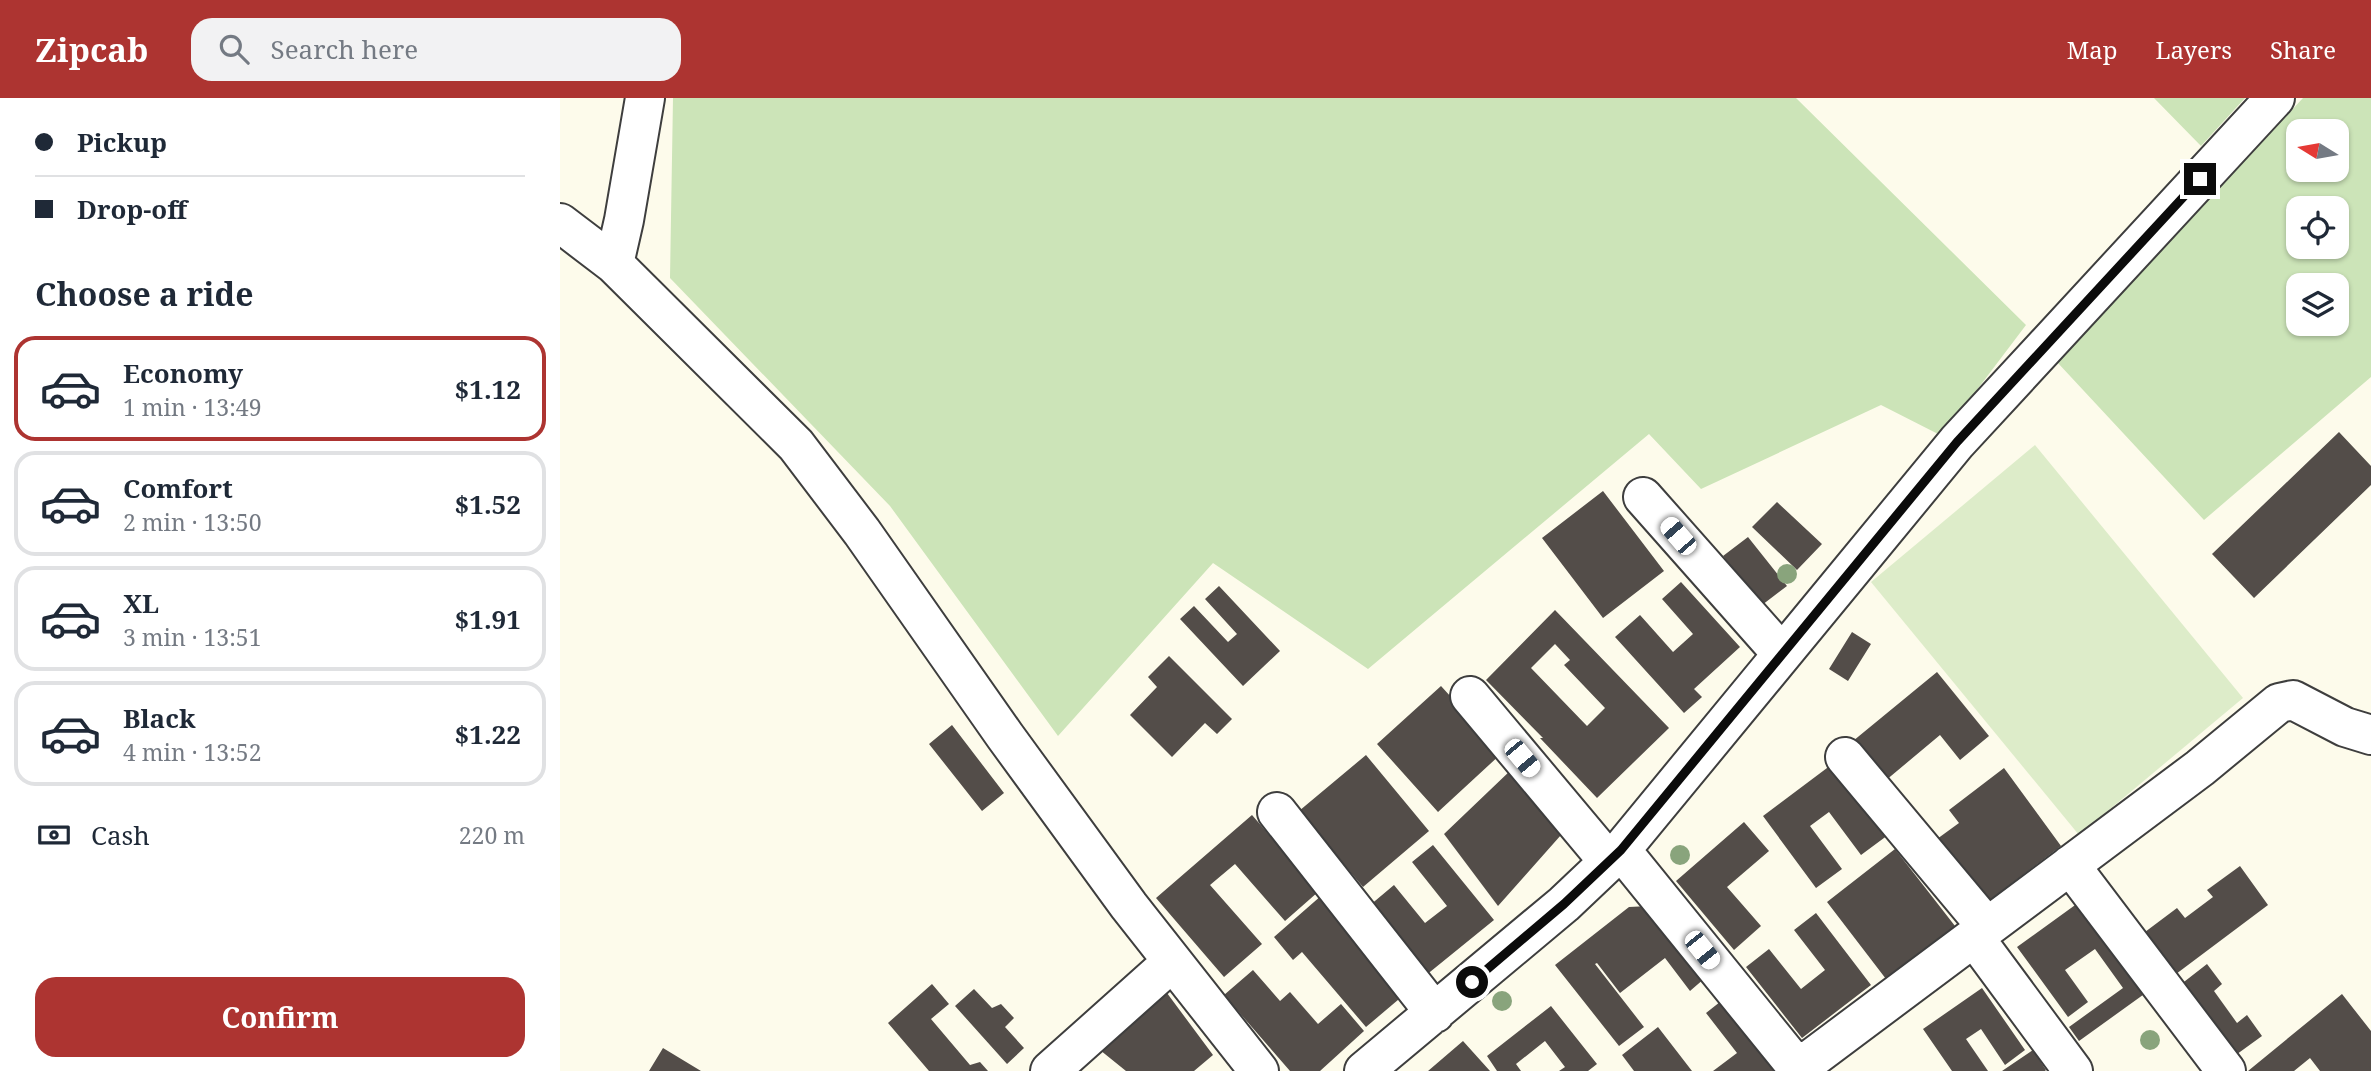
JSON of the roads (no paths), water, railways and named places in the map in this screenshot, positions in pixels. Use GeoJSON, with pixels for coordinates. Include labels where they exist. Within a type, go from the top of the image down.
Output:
{"type":"FeatureCollection","features":[{"type":"Feature","properties":{"kind":"street"},"geometry":{"type":"LineString","coordinates":[[614,264],[645,98]]}},
{"type":"Feature","properties":{"kind":"street"},"geometry":{"type":"LineString","coordinates":[[1364,1071],[1564,904],[1615,856],[1957,442],[2275,98]]}},
{"type":"Feature","properties":{"kind":"street"},"geometry":{"type":"LineString","coordinates":[[560,223],[614,264],[796,445],[862,532],[997,725],[1172,961],[1259,1071]]}},
{"type":"Feature","properties":{"kind":"street"},"geometry":{"type":"LineString","coordinates":[[1643,497],[1782,654]]}},
{"type":"Feature","properties":{"kind":"street"},"geometry":{"type":"LineString","coordinates":[[1470,696],[1615,856],[1798,1070],[2200,768],[2279,703],[2293,700],[2345,727],[2371,735]]}},
{"type":"Feature","properties":{"kind":"street"},"geometry":{"type":"LineString","coordinates":[[1845,757],[1980,932],[2073,1071]]}},
{"type":"Feature","properties":{"kind":"street"},"geometry":{"type":"LineString","coordinates":[[1277,812],[1435,1013]]}},
{"type":"Feature","properties":{"kind":"street"},"geometry":{"type":"LineString","coordinates":[[2070,865],[2226,1071]]}},
{"type":"Feature","properties":{"kind":"street"},"geometry":{"type":"LineString","coordinates":[[1050,1071],[1172,961]]}}]}
